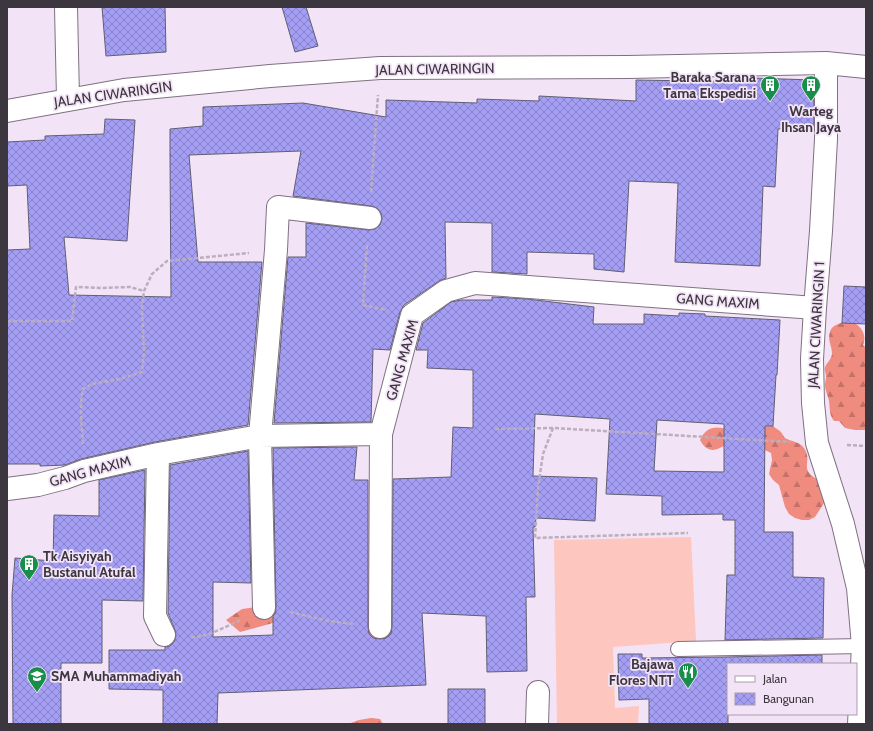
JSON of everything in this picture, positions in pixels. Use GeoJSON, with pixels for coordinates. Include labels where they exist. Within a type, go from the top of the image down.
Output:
{"type":"FeatureCollection","features":[{"type":"Feature","properties":{"kind":"street"},"geometry":{"type":"LineString","coordinates":[[66,7],[68,99]]}},
{"type":"Feature","properties":{"kind":"street","name":"JALAN CIWARINGIN"},"geometry":{"type":"LineString","coordinates":[[7,111],[124,90],[270,76],[380,68],[621,67],[826,63],[866,67]]}},
{"type":"Feature","properties":{"kind":"street","name":"JALAN CIWARINGIN 1"},"geometry":{"type":"LineString","coordinates":[[826,63],[826,139],[812,359],[813,403],[817,443],[843,524],[858,588],[863,646],[859,724]]}},
{"type":"Feature","properties":{"kind":"street"},"geometry":{"type":"LineString","coordinates":[[264,608],[260,436],[276,250],[278,207],[370,218]]}},
{"type":"Feature","properties":{"kind":"street","name":"GANG MAXIM"},"geometry":{"type":"LineString","coordinates":[[7,489],[38,485],[84,471],[158,454],[260,436],[381,434],[412,315],[446,291],[475,283],[815,308]]}},
{"type":"Feature","properties":{"kind":"street"},"geometry":{"type":"LineString","coordinates":[[380,627],[381,434]]}},
{"type":"Feature","properties":{"kind":"street"},"geometry":{"type":"LineString","coordinates":[[158,454],[155,616],[164,635]]}},
{"type":"Feature","properties":{"kind":"street"},"geometry":{"type":"LineString","coordinates":[[537,724],[538,692]]}},
{"type":"Feature","properties":{"kind":"lane"},"geometry":{"type":"LineString","coordinates":[[678,648],[863,646]]}},
{"type":"Feature","properties":{"kind":"path"},"geometry":{"type":"LineString","coordinates":[[84,471],[80,407],[83,389],[92,384],[120,379],[142,372],[144,353],[142,309],[144,291],[152,274],[167,260],[276,250]]}},
{"type":"Feature","properties":{"kind":"path"},"geometry":{"type":"LineString","coordinates":[[7,321],[72,322],[76,287],[130,287],[144,291]]}},
{"type":"Feature","properties":{"kind":"path"},"geometry":{"type":"LineString","coordinates":[[495,430],[553,428],[817,443]]}},
{"type":"Feature","properties":{"kind":"path"},"geometry":{"type":"LineString","coordinates":[[553,428],[543,454],[538,488],[535,538],[688,533]]}},
{"type":"Feature","properties":{"kind":"shaded area"},"geometry":{"type":"Polygon","coordinates":[[[691,537],[696,641],[613,647],[615,708],[639,706],[638,724],[557,724],[554,540],[691,537]]]}},
{"type":"Feature","properties":{"kind":"green space"},"geometry":{"type":"Polygon","coordinates":[[[847,320],[859,326],[864,336],[863,345],[866,348],[866,430],[845,428],[839,421],[834,421],[832,419],[825,387],[825,368],[832,353],[829,338],[830,332],[833,327],[847,320]]]}},
{"type":"Feature","properties":{"kind":"green space"},"geometry":{"type":"Polygon","coordinates":[[[773,426],[781,432],[786,439],[798,443],[804,448],[807,453],[807,469],[809,473],[821,481],[826,500],[815,517],[809,520],[795,518],[789,514],[785,507],[779,485],[769,474],[772,460],[771,453],[765,450],[727,444],[719,449],[712,450],[705,447],[700,440],[709,429],[717,427],[730,430],[773,426]]]}},
{"type":"Feature","properties":{"kind":"green space"},"geometry":{"type":"Polygon","coordinates":[[[262,606],[357,615],[373,606],[393,606],[401,638],[354,648],[290,630],[273,623],[240,632],[226,620],[242,609],[262,606]]]}},
{"type":"Feature","properties":{"kind":"green space"},"geometry":{"type":"Polygon","coordinates":[[[371,718],[380,719],[383,724],[348,724],[359,720],[371,718]]]}},
{"type":"Feature","properties":{"kind":"building"},"geometry":{"type":"Polygon","coordinates":[[[102,7],[165,7],[166,52],[106,56],[102,7]]]}},
{"type":"Feature","properties":{"kind":"building"},"geometry":{"type":"Polygon","coordinates":[[[282,7],[306,7],[318,46],[295,52],[282,7]]]}},
{"type":"Feature","properties":{"kind":"building"},"geometry":{"type":"Polygon","coordinates":[[[751,78],[814,80],[814,126],[778,129],[775,187],[763,186],[760,266],[675,262],[678,183],[629,181],[624,272],[594,269],[594,254],[527,252],[527,274],[492,272],[492,223],[445,222],[446,278],[439,281],[404,305],[400,312],[390,350],[373,349],[371,422],[274,423],[288,257],[306,257],[306,223],[369,230],[375,229],[380,225],[382,219],[381,213],[377,208],[371,206],[293,196],[301,151],[189,155],[198,262],[262,262],[248,425],[155,442],[81,459],[65,465],[40,466],[40,464],[7,464],[7,250],[30,249],[27,185],[7,186],[7,142],[45,140],[45,136],[104,134],[105,119],[135,120],[127,241],[64,237],[69,295],[171,297],[170,129],[203,126],[203,107],[303,103],[386,117],[386,100],[477,103],[477,99],[539,101],[539,96],[636,101],[636,80],[751,82],[751,78]]]}},
{"type":"Feature","properties":{"kind":"building"},"geometry":{"type":"Polygon","coordinates":[[[844,286],[866,287],[866,324],[842,323],[844,286]]]}},
{"type":"Feature","properties":{"kind":"building"},"geometry":{"type":"Polygon","coordinates":[[[492,297],[527,299],[594,307],[593,324],[644,324],[644,314],[679,316],[679,313],[780,320],[773,426],[765,426],[764,532],[793,532],[793,577],[824,578],[823,638],[725,640],[727,575],[735,575],[735,520],[723,520],[723,514],[662,515],[662,496],[606,494],[610,419],[535,414],[533,476],[597,478],[595,521],[536,518],[535,527],[533,527],[535,597],[526,597],[527,671],[487,672],[486,616],[422,613],[426,685],[218,693],[217,724],[163,724],[163,690],[109,689],[109,650],[165,650],[165,647],[170,646],[174,642],[176,636],[168,613],[170,465],[248,451],[251,583],[213,582],[213,637],[273,635],[273,616],[276,608],[273,448],[357,447],[354,480],[368,480],[369,634],[373,638],[380,639],[386,638],[391,634],[393,479],[451,477],[453,427],[473,428],[473,370],[427,368],[428,350],[416,350],[423,323],[451,302],[461,300],[492,300],[492,297]],[[657,420],[654,471],[724,472],[724,424],[657,420]]]}},
{"type":"Feature","properties":{"kind":"building"},"geometry":{"type":"Polygon","coordinates":[[[145,470],[143,601],[102,600],[102,663],[61,663],[61,724],[13,724],[12,595],[15,558],[53,561],[54,515],[99,516],[99,480],[145,470]]]}},
{"type":"Feature","properties":{"kind":"building","name":"Bajawa Flores NTT"},"geometry":{"type":"Polygon","coordinates":[[[618,654],[642,654],[642,658],[822,655],[822,663],[727,663],[728,724],[649,724],[649,699],[619,700],[618,654]]]}},
{"type":"Feature","properties":{"kind":"building"},"geometry":{"type":"Polygon","coordinates":[[[448,689],[485,689],[485,724],[448,724],[448,689]]]}},
{"type":"Feature","properties":{"kind":"place","name":"Baraka Sarana Tama Ekspedisi"},"geometry":{"type":"Point","coordinates":[770,102]}},
{"type":"Feature","properties":{"kind":"place","name":"Warteg Ihsan Jaya"},"geometry":{"type":"Point","coordinates":[811,102]}},
{"type":"Feature","properties":{"kind":"place","name":"Tk Aisyiyah Bustanul Atufal"},"geometry":{"type":"Point","coordinates":[29,581]}},
{"type":"Feature","properties":{"kind":"place","name":"Bajawa Flores NTT"},"geometry":{"type":"Point","coordinates":[688,689]}},
{"type":"Feature","properties":{"kind":"place","name":"SMA Muhammadiyah"},"geometry":{"type":"Point","coordinates":[37,693]}}]}
